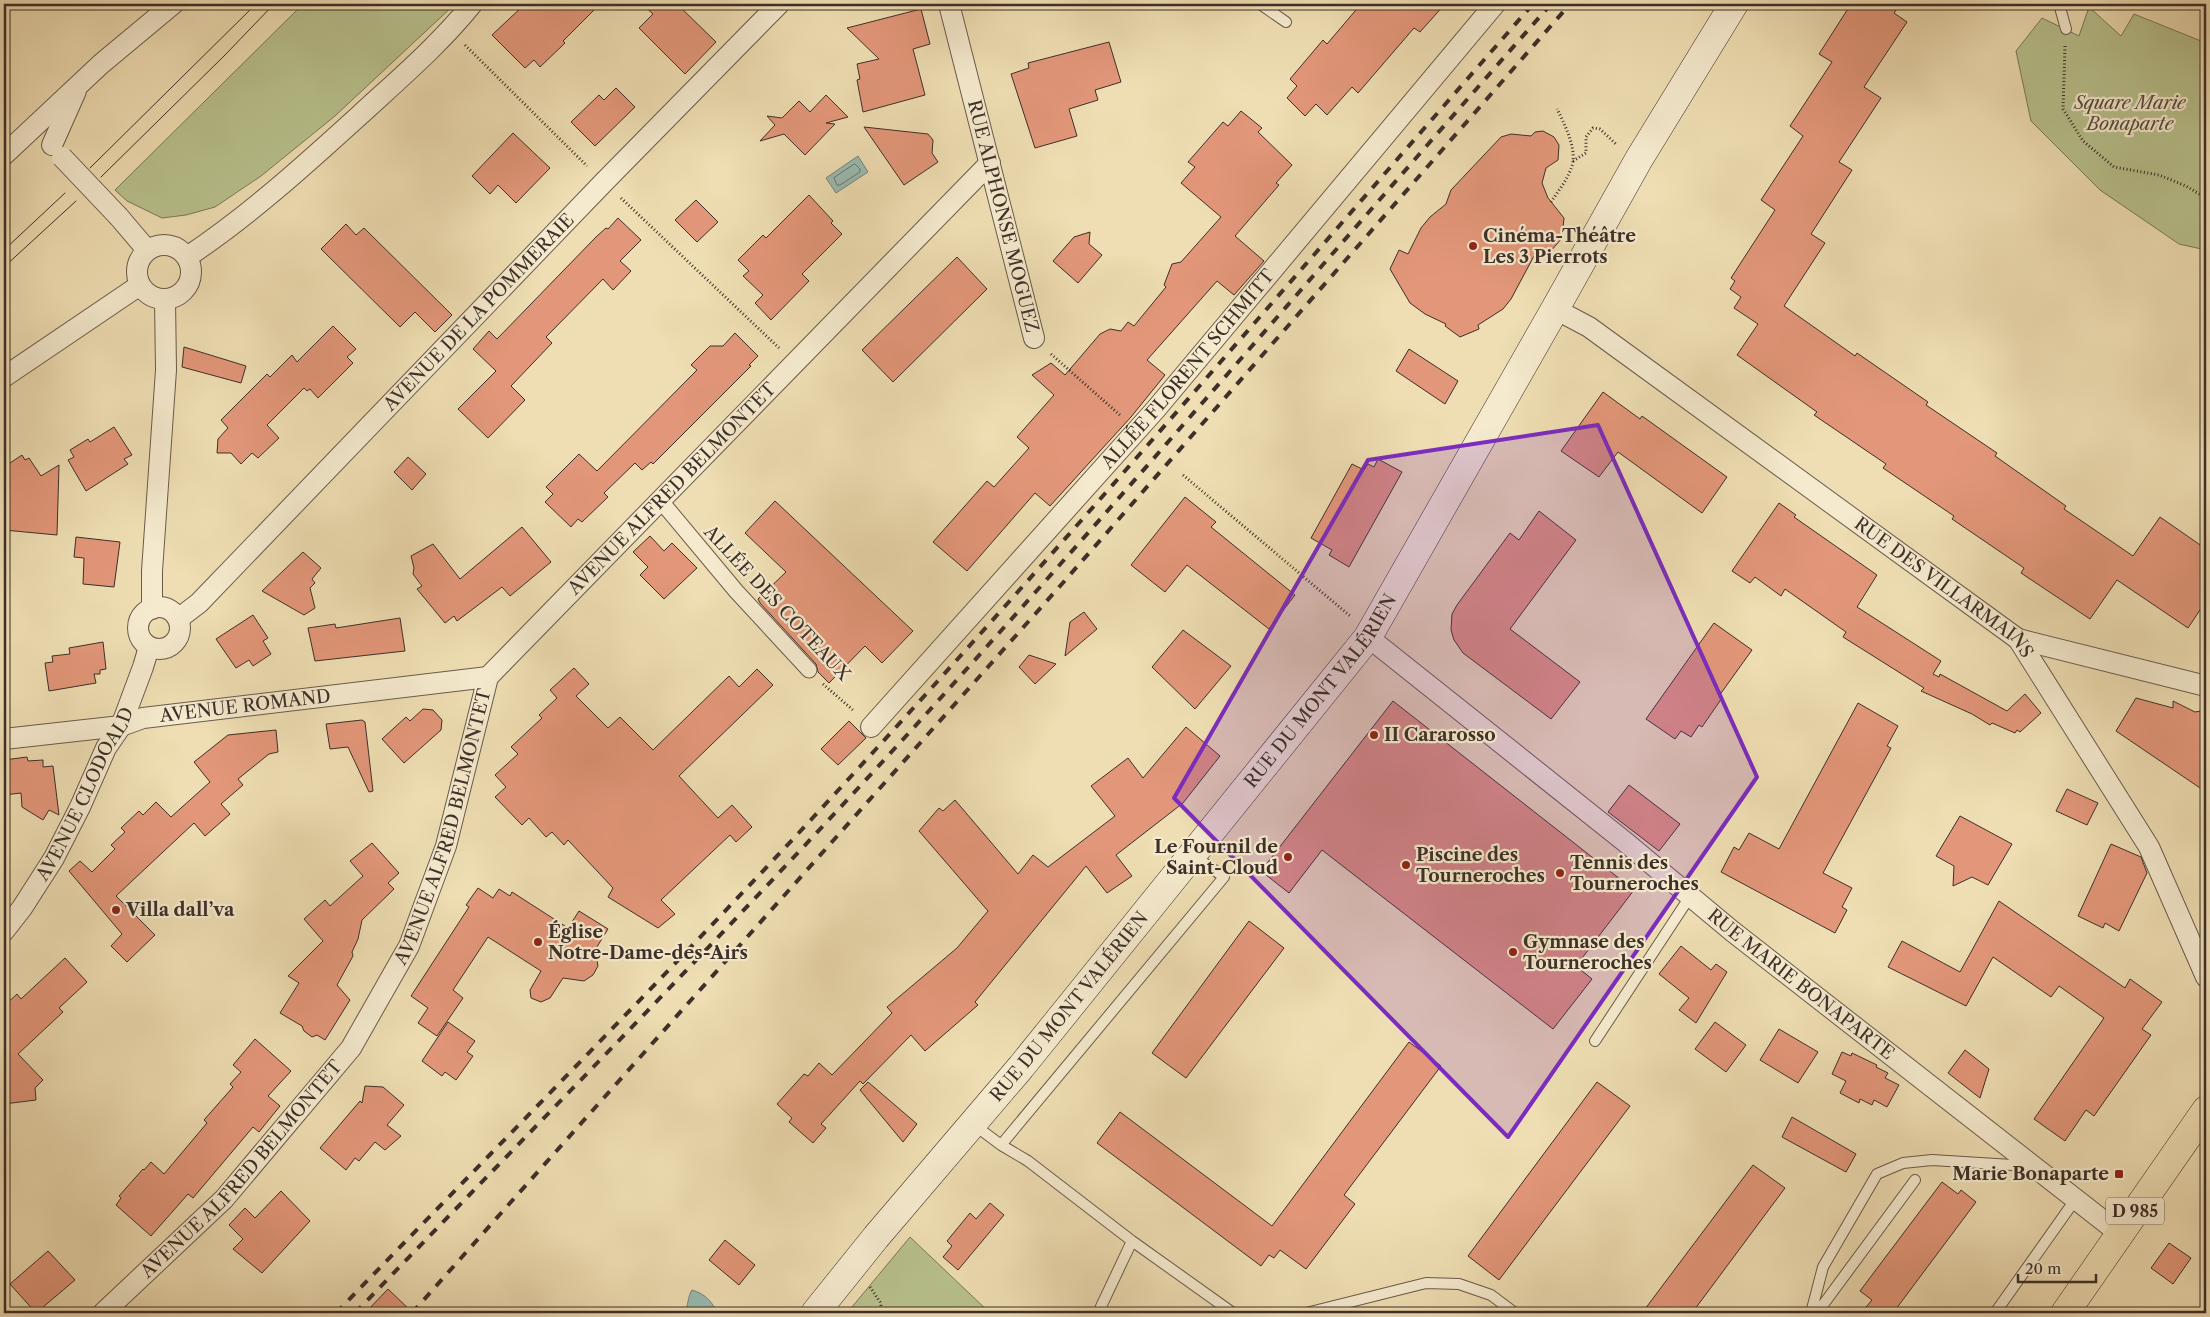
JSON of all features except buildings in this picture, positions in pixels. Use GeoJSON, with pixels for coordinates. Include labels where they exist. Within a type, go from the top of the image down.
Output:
{"type":"FeatureCollection","features":[{"type":"Feature","properties":{"kind":"main road","name":"RUE DU MONT VALÉRIEN"},"geometry":{"type":"LineString","coordinates":[[815,1313],[876,1236],[1021,1067],[1368,637],[1555,309],[1638,159],[1734,4]]}},
{"type":"Feature","properties":{"kind":"main road","name":"D 985"},"geometry":{"type":"LineString","coordinates":[[2065,1313],[2206,1110]]}},
{"type":"Feature","properties":{"kind":"street"},"geometry":{"type":"LineString","coordinates":[[4,155],[79,84],[173,4]]}},
{"type":"Feature","properties":{"kind":"street"},"geometry":{"type":"LineString","coordinates":[[187,257],[211,241],[301,168],[431,49],[472,4]]}},
{"type":"Feature","properties":{"kind":"street","name":"AVENUE DE LA POMMERAIE"},"geometry":{"type":"LineString","coordinates":[[178,619],[199,603],[604,182],[779,4]]}},
{"type":"Feature","properties":{"kind":"street","name":"RUE ALPHONSE MOGUEZ"},"geometry":{"type":"LineString","coordinates":[[949,4],[1034,338]]}},
{"type":"Feature","properties":{"kind":"street","name":"ALLÉE FLORENT SCHMITT"},"geometry":{"type":"LineString","coordinates":[[871,727],[1156,409],[1495,4]]}},
{"type":"Feature","properties":{"kind":"street"},"geometry":{"type":"LineString","coordinates":[[57,151],[79,84]]}},
{"type":"Feature","properties":{"kind":"street"},"geometry":{"type":"LineString","coordinates":[[35,126],[147,250]]}},
{"type":"Feature","properties":{"kind":"street","name":"AVENUE ALFRED BELMONTET"},"geometry":{"type":"LineString","coordinates":[[102,1313],[224,1199],[351,1048],[410,946],[446,846],[488,677],[990,163]]}},
{"type":"Feature","properties":{"kind":"street"},"geometry":{"type":"LineString","coordinates":[[161,244],[169,244],[176,246],[187,257],[191,265],[190,281],[180,295],[165,299],[150,296],[140,285],[137,276],[137,266],[147,250],[161,244]]}},
{"type":"Feature","properties":{"kind":"street"},"geometry":{"type":"LineString","coordinates":[[4,377],[140,285]]}},
{"type":"Feature","properties":{"kind":"street"},"geometry":{"type":"LineString","coordinates":[[152,609],[152,571],[166,370],[165,299]]}},
{"type":"Feature","properties":{"kind":"street","name":"RUE DES VILLARMAINS"},"geometry":{"type":"LineString","coordinates":[[1555,309],[1589,327],[2018,639],[2148,848],[2206,977]]}},
{"type":"Feature","properties":{"kind":"street","name":"ALLÉE DES COTEAUX"},"geometry":{"type":"LineString","coordinates":[[660,500],[736,591],[809,670]]}},
{"type":"Feature","properties":{"kind":"street"},"geometry":{"type":"LineString","coordinates":[[163,608],[170,610],[178,619],[180,634],[171,646],[158,649],[149,646],[140,636],[138,629],[140,619],[152,609],[163,608]]}},
{"type":"Feature","properties":{"kind":"street","name":"RUE MARIE BONAPARTE"},"geometry":{"type":"LineString","coordinates":[[1368,637],[1691,895],[1732,931],[2075,1200],[2120,1233]]}},
{"type":"Feature","properties":{"kind":"street"},"geometry":{"type":"LineString","coordinates":[[2018,639],[2206,686]]}},
{"type":"Feature","properties":{"kind":"street","name":"AVENUE CLODOALD"},"geometry":{"type":"LineString","coordinates":[[4,931],[22,908],[54,858],[80,807],[106,748],[121,726],[143,668],[149,646]]}},
{"type":"Feature","properties":{"kind":"street","name":"AVENUE ROMAND"},"geometry":{"type":"LineString","coordinates":[[4,739],[121,726],[143,718],[488,677]]}},
{"type":"Feature","properties":{"kind":"lane"},"geometry":{"type":"LineString","coordinates":[[1260,4],[1286,22]]}},
{"type":"Feature","properties":{"kind":"lane"},"geometry":{"type":"LineString","coordinates":[[2059,4],[2066,29]]}},
{"type":"Feature","properties":{"kind":"lane"},"geometry":{"type":"LineString","coordinates":[[1001,1145],[1224,877],[1192,854]]}},
{"type":"Feature","properties":{"kind":"lane"},"geometry":{"type":"LineString","coordinates":[[1595,1041],[1691,895]]}},
{"type":"Feature","properties":{"kind":"lane"},"geometry":{"type":"LineString","coordinates":[[973,1124],[1001,1145],[1028,1161],[1132,1241],[1233,1313]]}},
{"type":"Feature","properties":{"kind":"lane"},"geometry":{"type":"LineString","coordinates":[[1811,1313],[1823,1267],[1877,1174],[1903,1164],[1932,1160],[2033,1166]]}},
{"type":"Feature","properties":{"kind":"lane"},"geometry":{"type":"LineString","coordinates":[[1817,1313],[1915,1180]]}},
{"type":"Feature","properties":{"kind":"lane"},"geometry":{"type":"LineString","coordinates":[[1995,1313],[2075,1200]]}},
{"type":"Feature","properties":{"kind":"lane"},"geometry":{"type":"LineString","coordinates":[[1098,1313],[1132,1241]]}},
{"type":"Feature","properties":{"kind":"lane"},"geometry":{"type":"LineString","coordinates":[[1306,1313],[1426,1283],[1459,1284],[1491,1295],[1515,1313]]}},
{"type":"Feature","properties":{"kind":"path"},"geometry":{"type":"LineString","coordinates":[[2066,29],[2063,109],[2082,141],[2114,167],[2159,175],[2186,186],[2206,198]]}},
{"type":"Feature","properties":{"kind":"path"},"geometry":{"type":"LineString","coordinates":[[472,52],[588,166]]}},
{"type":"Feature","properties":{"kind":"path"},"geometry":{"type":"LineString","coordinates":[[1551,202],[1563,184],[1573,161],[1568,131],[1557,109]]}},
{"type":"Feature","properties":{"kind":"path"},"geometry":{"type":"LineString","coordinates":[[1573,161],[1586,153],[1586,137],[1593,128],[1600,129],[1606,133],[1610,140]]}},
{"type":"Feature","properties":{"kind":"path"},"geometry":{"type":"LineString","coordinates":[[618,195],[794,362]]}},
{"type":"Feature","properties":{"kind":"path","name":"RUE ALPHONSE MOGUEZ"},"geometry":{"type":"LineString","coordinates":[[1034,338],[1125,420]]}},
{"type":"Feature","properties":{"kind":"path"},"geometry":{"type":"LineString","coordinates":[[1183,475],[1350,616]]}},
{"type":"Feature","properties":{"kind":"path","name":"ALLÉE DES COTEAUX"},"geometry":{"type":"LineString","coordinates":[[809,670],[871,727]]}},
{"type":"Feature","properties":{"kind":"highlighted area"},"geometry":{"type":"Polygon","coordinates":[[[1598,425],[1757,777],[1508,1137],[1174,798],[1368,460],[1598,425]]]}},
{"type":"Feature","properties":{"kind":"green space"},"geometry":{"type":"Polygon","coordinates":[[[303,4],[455,4],[335,116],[261,176],[215,207],[186,215],[162,218],[127,201],[115,190],[303,4]]]}},
{"type":"Feature","properties":{"kind":"green space","name":"Square Marie Bonaparte"},"geometry":{"type":"Polygon","coordinates":[[[2089,7],[2121,36],[2134,14],[2206,43],[2206,250],[2179,244],[2100,190],[2031,121],[2016,51],[2042,18],[2079,36],[2089,7]]]}},
{"type":"Feature","properties":{"kind":"green space"},"geometry":{"type":"Polygon","coordinates":[[[910,1237],[990,1313],[847,1313],[910,1237]]]}},
{"type":"Feature","properties":{"kind":"water"},"geometry":{"type":"Polygon","coordinates":[[[858,156],[868,172],[836,193],[826,178],[858,156]]]}},
{"type":"Feature","properties":{"kind":"water"},"geometry":{"type":"Polygon","coordinates":[[[692,1290],[708,1298],[717,1313],[684,1313],[692,1290]]]}},
{"type":"Feature","properties":{"kind":"tram line"},"geometry":{"type":"LineString","coordinates":[[90,168],[256,4]]}},
{"type":"Feature","properties":{"kind":"tram line"},"geometry":{"type":"LineString","coordinates":[[101,177],[274,4]]}},
{"type":"Feature","properties":{"kind":"tram line"},"geometry":{"type":"LineString","coordinates":[[4,250],[65,193]]}},
{"type":"Feature","properties":{"kind":"tram line"},"geometry":{"type":"LineString","coordinates":[[4,267],[76,201]]}},
{"type":"Feature","properties":{"kind":"railway"},"geometry":{"type":"LineString","coordinates":[[336,1313],[681,958],[888,736],[1166,424],[1533,4]]}},
{"type":"Feature","properties":{"kind":"railway"},"geometry":{"type":"LineString","coordinates":[[355,1313],[715,940],[927,713],[1162,449],[1551,4]]}},
{"type":"Feature","properties":{"kind":"railway"},"geometry":{"type":"LineString","coordinates":[[412,1313],[1061,585],[1570,4]]}},
{"type":"Feature","properties":{"kind":"place","name":"Cinéma-Théâtre Les 3 Pierrots"},"geometry":{"type":"Point","coordinates":[1473,246]}},
{"type":"Feature","properties":{"kind":"place","name":"II Cararosso"},"geometry":{"type":"Point","coordinates":[1374,735]}},
{"type":"Feature","properties":{"kind":"place","name":"Le Fournil de Saint-Cloud"},"geometry":{"type":"Point","coordinates":[1288,857]}},
{"type":"Feature","properties":{"kind":"place","name":"Piscine des Tourneroches"},"geometry":{"type":"Point","coordinates":[1406,865]}},
{"type":"Feature","properties":{"kind":"place","name":"Tennis des Tourneroches"},"geometry":{"type":"Point","coordinates":[1560,873]}},
{"type":"Feature","properties":{"kind":"place","name":"Villa dall’va"},"geometry":{"type":"Point","coordinates":[116,910]}},
{"type":"Feature","properties":{"kind":"place","name":"Église Notre-Dame-des-Airs"},"geometry":{"type":"Point","coordinates":[538,942]}},
{"type":"Feature","properties":{"kind":"place","name":"Gymnase des Tourneroches"},"geometry":{"type":"Point","coordinates":[1513,952]}},
{"type":"Feature","properties":{"kind":"place","name":"Marie Bonaparte"},"geometry":{"type":"Point","coordinates":[2119,1174]}}]}
